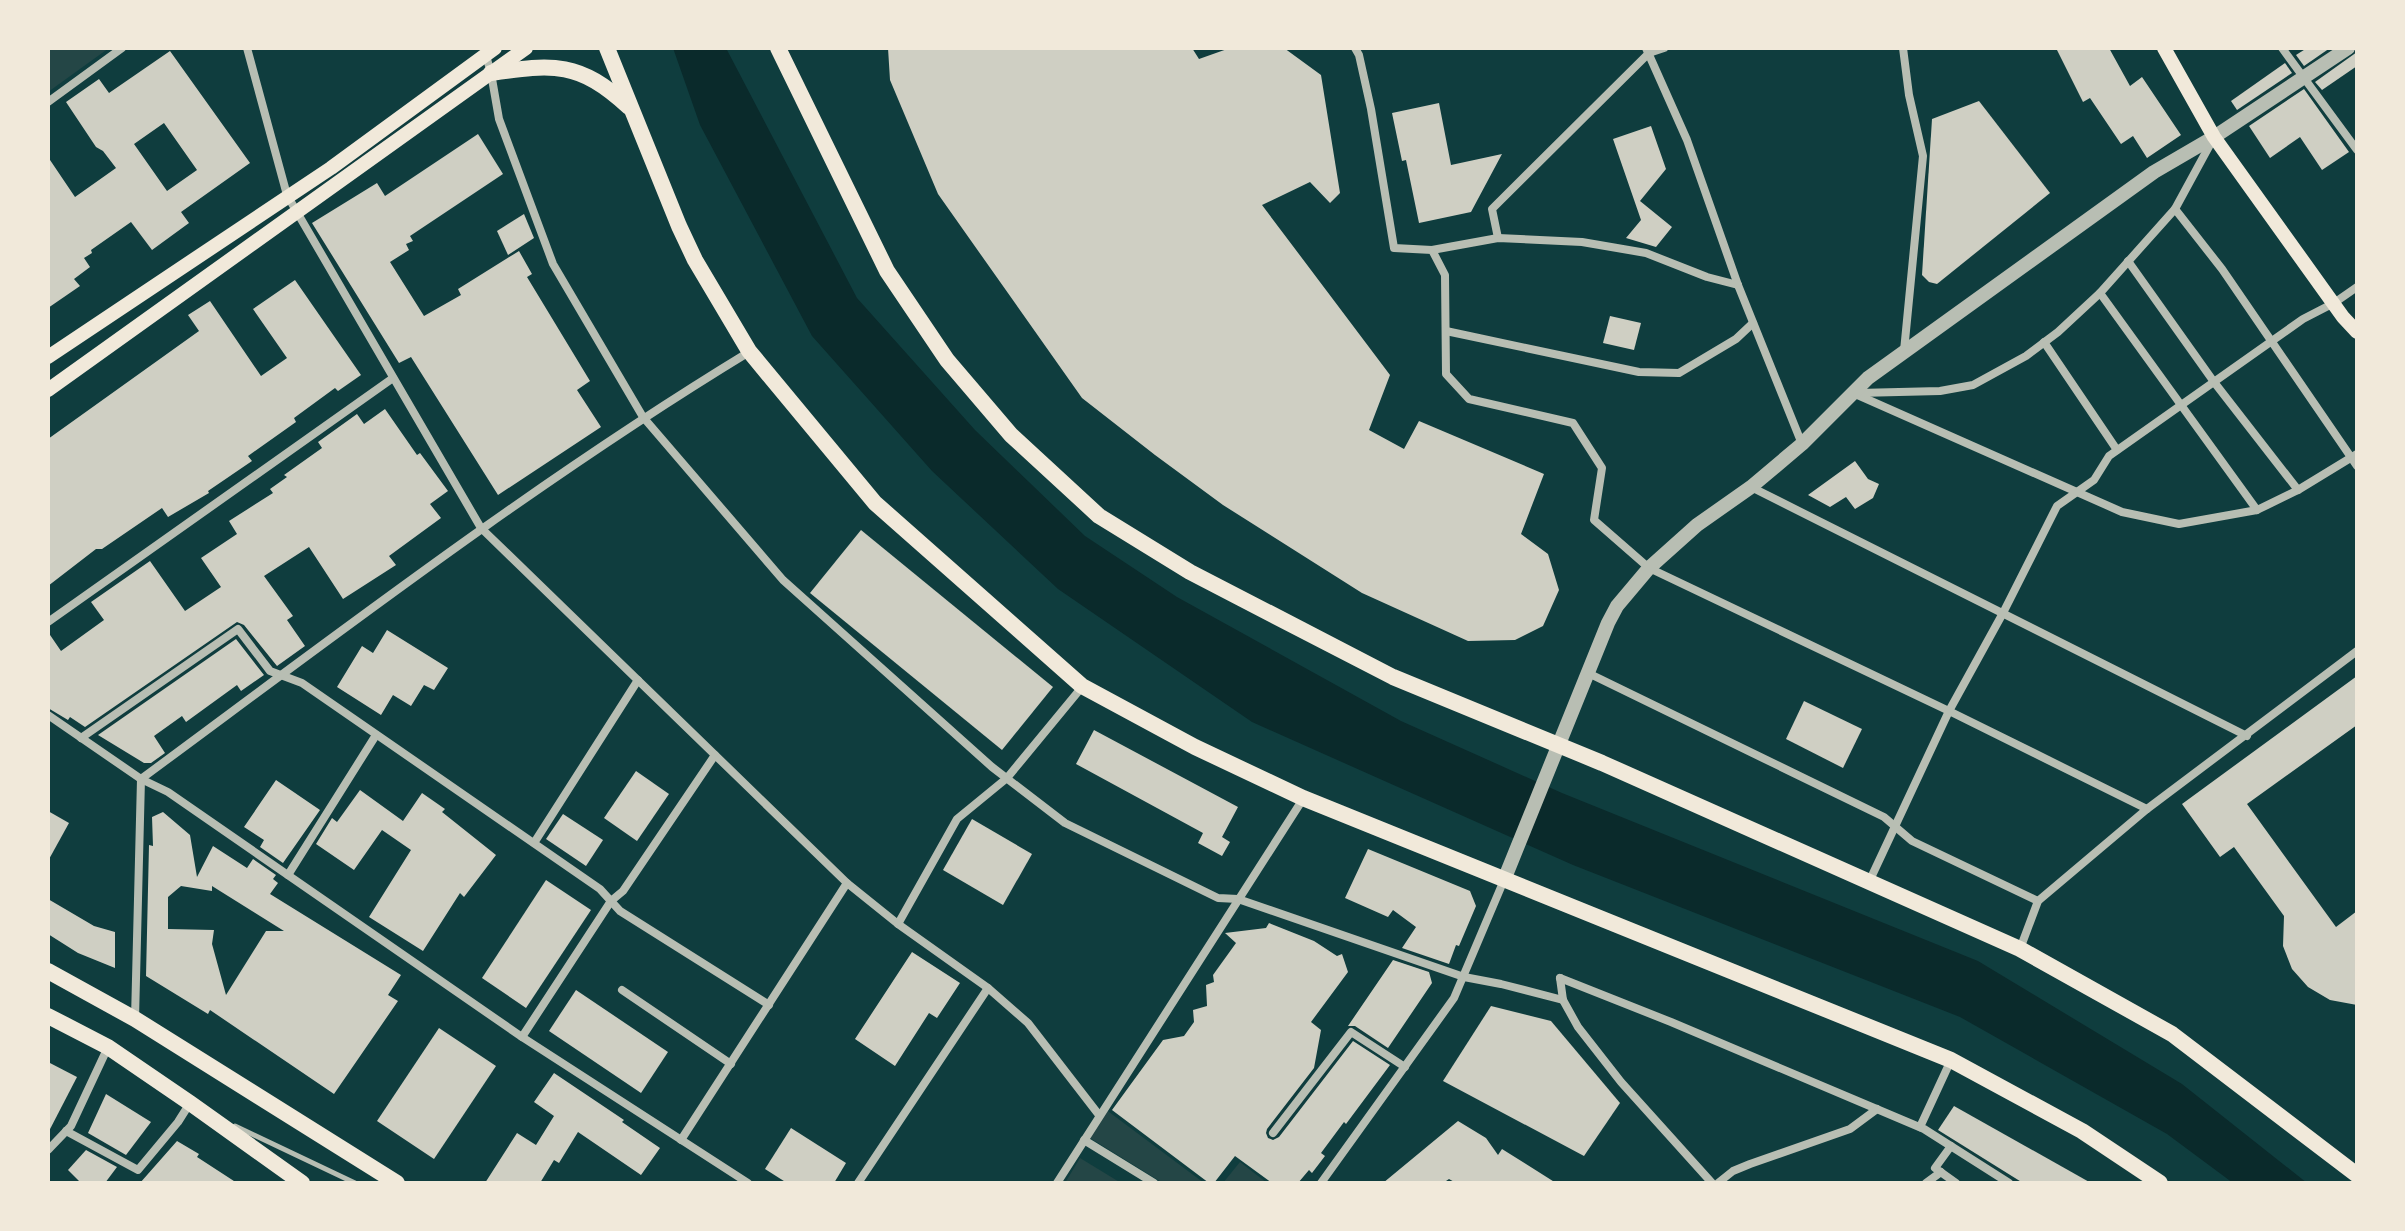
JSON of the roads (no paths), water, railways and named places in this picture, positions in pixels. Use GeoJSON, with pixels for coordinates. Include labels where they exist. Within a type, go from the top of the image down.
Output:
{"type":"FeatureCollection","features":[{"type":"Feature","properties":{"kind":"main road"},"geometry":{"type":"LineString","coordinates":[[48,390],[526,48]]}},
{"type":"Feature","properties":{"kind":"main road"},"geometry":{"type":"LineString","coordinates":[[607,48],[695,260],[749,351],[875,503],[1082,686],[1195,747],[1303,798],[1951,1060],[2082,1131],[2160,1183]]}},
{"type":"Feature","properties":{"kind":"main road"},"geometry":{"type":"LineString","coordinates":[[778,48],[887,271],[947,360],[1011,435],[1099,516],[1190,572],[1393,677],[1554,752],[1869,882],[2020,949],[2172,1034],[2357,1175]]}},
{"type":"Feature","properties":{"kind":"main road"},"geometry":{"type":"LineString","coordinates":[[2164,48],[2214,137],[2357,332]]}},
{"type":"Feature","properties":{"kind":"main road"},"geometry":{"type":"LineString","coordinates":[[48,357],[331,168],[488,50]]}},
{"type":"Feature","properties":{"kind":"main road"},"geometry":{"type":"LineString","coordinates":[[491,73],[542,66],[578,72],[608,88],[632,111]]}},
{"type":"Feature","properties":{"kind":"main road"},"geometry":{"type":"LineString","coordinates":[[48,971],[135,1019],[397,1183]]}},
{"type":"Feature","properties":{"kind":"main road"},"geometry":{"type":"LineString","coordinates":[[48,1016],[108,1047],[302,1183]]}},
{"type":"Feature","properties":{"kind":"street"},"geometry":{"type":"LineString","coordinates":[[48,102],[122,48]]}},
{"type":"Feature","properties":{"kind":"street"},"geometry":{"type":"LineString","coordinates":[[247,48],[287,195],[481,528],[847,883],[898,924],[988,988],[1028,1023],[1099,1115]]}},
{"type":"Feature","properties":{"kind":"street"},"geometry":{"type":"LineString","coordinates":[[1355,48],[1371,109],[1394,248],[1432,250],[1498,238],[1582,242],[1646,253],[1707,277],[1738,285]]}},
{"type":"Feature","properties":{"kind":"street"},"geometry":{"type":"LineString","coordinates":[[1498,238],[1492,209],[1648,51],[1664,48]]}},
{"type":"Feature","properties":{"kind":"street"},"geometry":{"type":"LineString","coordinates":[[1903,48],[1909,95],[1923,156],[1904,352]]}},
{"type":"Feature","properties":{"kind":"street"},"geometry":{"type":"LineString","coordinates":[[2282,48],[2357,150]]}},
{"type":"Feature","properties":{"kind":"street"},"geometry":{"type":"LineString","coordinates":[[1321,1183],[1454,998],[1608,623],[1617,606],[1649,568],[1697,525],[1751,487],[1802,444],[1868,378],[2154,172],[2214,137],[2348,48]]}},
{"type":"Feature","properties":{"kind":"street"},"geometry":{"type":"LineString","coordinates":[[488,50],[499,119],[553,264],[643,417],[783,580],[1007,778],[1065,823],[1218,898],[1238,899],[1464,977],[1563,1000]]}},
{"type":"Feature","properties":{"kind":"street"},"geometry":{"type":"LineString","coordinates":[[1648,51],[1687,140],[1738,285],[1802,444]]}},
{"type":"Feature","properties":{"kind":"street"},"geometry":{"type":"LineString","coordinates":[[1853,393],[1940,391],[1973,385],[2026,356],[2100,293],[2175,209],[2214,137]]}},
{"type":"Feature","properties":{"kind":"street"},"geometry":{"type":"LineString","coordinates":[[1853,393],[2074,493],[2122,512],[2179,524],[2257,510],[2355,459],[2270,342],[2222,269],[2175,209]]}},
{"type":"Feature","properties":{"kind":"street"},"geometry":{"type":"LineString","coordinates":[[1432,250],[1445,275],[1446,374],[1469,399],[1573,423],[1602,468],[1594,520],[1649,568],[2147,809]]}},
{"type":"Feature","properties":{"kind":"street"},"geometry":{"type":"LineString","coordinates":[[2128,261],[2214,382],[2298,490]]}},
{"type":"Feature","properties":{"kind":"street"},"geometry":{"type":"LineString","coordinates":[[1869,882],[1949,711],[2057,506],[2094,480],[2109,456],[2117,450],[2303,319],[2357,287]]}},
{"type":"Feature","properties":{"kind":"street"},"geometry":{"type":"LineString","coordinates":[[2100,293],[2257,510]]}},
{"type":"Feature","properties":{"kind":"street"},"geometry":{"type":"LineString","coordinates":[[1446,331],[1639,372],[1679,373],[1736,339],[1753,323]]}},
{"type":"Feature","properties":{"kind":"street"},"geometry":{"type":"LineString","coordinates":[[2044,342],[2117,450]]}},
{"type":"Feature","properties":{"kind":"street"},"geometry":{"type":"LineString","coordinates":[[141,779],[481,528],[643,417],[749,351]]}},
{"type":"Feature","properties":{"kind":"street"},"geometry":{"type":"LineString","coordinates":[[48,622],[393,378]]}},
{"type":"Feature","properties":{"kind":"street"},"geometry":{"type":"LineString","coordinates":[[1751,487],[2247,736]]}},
{"type":"Feature","properties":{"kind":"street"},"geometry":{"type":"LineString","coordinates":[[81,738],[238,629],[270,671],[302,683],[600,889],[620,911],[769,1005]]}},
{"type":"Feature","properties":{"kind":"street"},"geometry":{"type":"LineString","coordinates":[[2020,949],[2038,901],[2147,809],[2357,651]]}},
{"type":"Feature","properties":{"kind":"street"},"geometry":{"type":"LineString","coordinates":[[1588,673],[1884,817],[1912,841],[2038,901]]}},
{"type":"Feature","properties":{"kind":"street"},"geometry":{"type":"LineString","coordinates":[[534,843],[638,680]]}},
{"type":"Feature","properties":{"kind":"street"},"geometry":{"type":"LineString","coordinates":[[898,924],[957,819],[1007,778],[1082,686]]}},
{"type":"Feature","properties":{"kind":"street"},"geometry":{"type":"LineString","coordinates":[[48,715],[141,779],[168,792],[522,1037],[748,1183]]}},
{"type":"Feature","properties":{"kind":"street"},"geometry":{"type":"LineString","coordinates":[[288,875],[376,735]]}},
{"type":"Feature","properties":{"kind":"street"},"geometry":{"type":"LineString","coordinates":[[522,1037],[611,901],[623,891],[715,755]]}},
{"type":"Feature","properties":{"kind":"street"},"geometry":{"type":"LineString","coordinates":[[135,1019],[141,779]]}},
{"type":"Feature","properties":{"kind":"street"},"geometry":{"type":"LineString","coordinates":[[1057,1183],[1303,798]]}},
{"type":"Feature","properties":{"kind":"street"},"geometry":{"type":"LineString","coordinates":[[681,1140],[847,883]]}},
{"type":"Feature","properties":{"kind":"street"},"geometry":{"type":"LineString","coordinates":[[1877,1109],[1850,1129],[1750,1164],[1715,1183],[1621,1082],[1578,1027],[1563,1000],[1560,978],[1671,1022],[1920,1127],[2009,1183]]}},
{"type":"Feature","properties":{"kind":"street"},"geometry":{"type":"LineString","coordinates":[[858,1183],[988,988]]}},
{"type":"Feature","properties":{"kind":"street"},"geometry":{"type":"LineString","coordinates":[[622,990],[731,1064]]}},
{"type":"Feature","properties":{"kind":"street"},"geometry":{"type":"LineString","coordinates":[[1273,1133],[1351,1032],[1405,1067]]}},
{"type":"Feature","properties":{"kind":"street"},"geometry":{"type":"LineString","coordinates":[[48,1150],[71,1126],[108,1047]]}},
{"type":"Feature","properties":{"kind":"street"},"geometry":{"type":"LineString","coordinates":[[1920,1127],[1951,1060]]}},
{"type":"Feature","properties":{"kind":"street"},"geometry":{"type":"LineString","coordinates":[[66,1131],[138,1170],[194,1106]]}},
{"type":"Feature","properties":{"kind":"street"},"geometry":{"type":"LineString","coordinates":[[1084,1140],[1154,1183]]}},
{"type":"Feature","properties":{"kind":"street"},"geometry":{"type":"LineString","coordinates":[[1951,1146],[1935,1168],[1956,1183]]}},
{"type":"Feature","properties":{"kind":"street"},"geometry":{"type":"LineString","coordinates":[[1926,1183],[1941,1172]]}},
{"type":"Feature","properties":{"kind":"lane"},"geometry":{"type":"LineString","coordinates":[[194,1106],[355,1183]]}}]}
